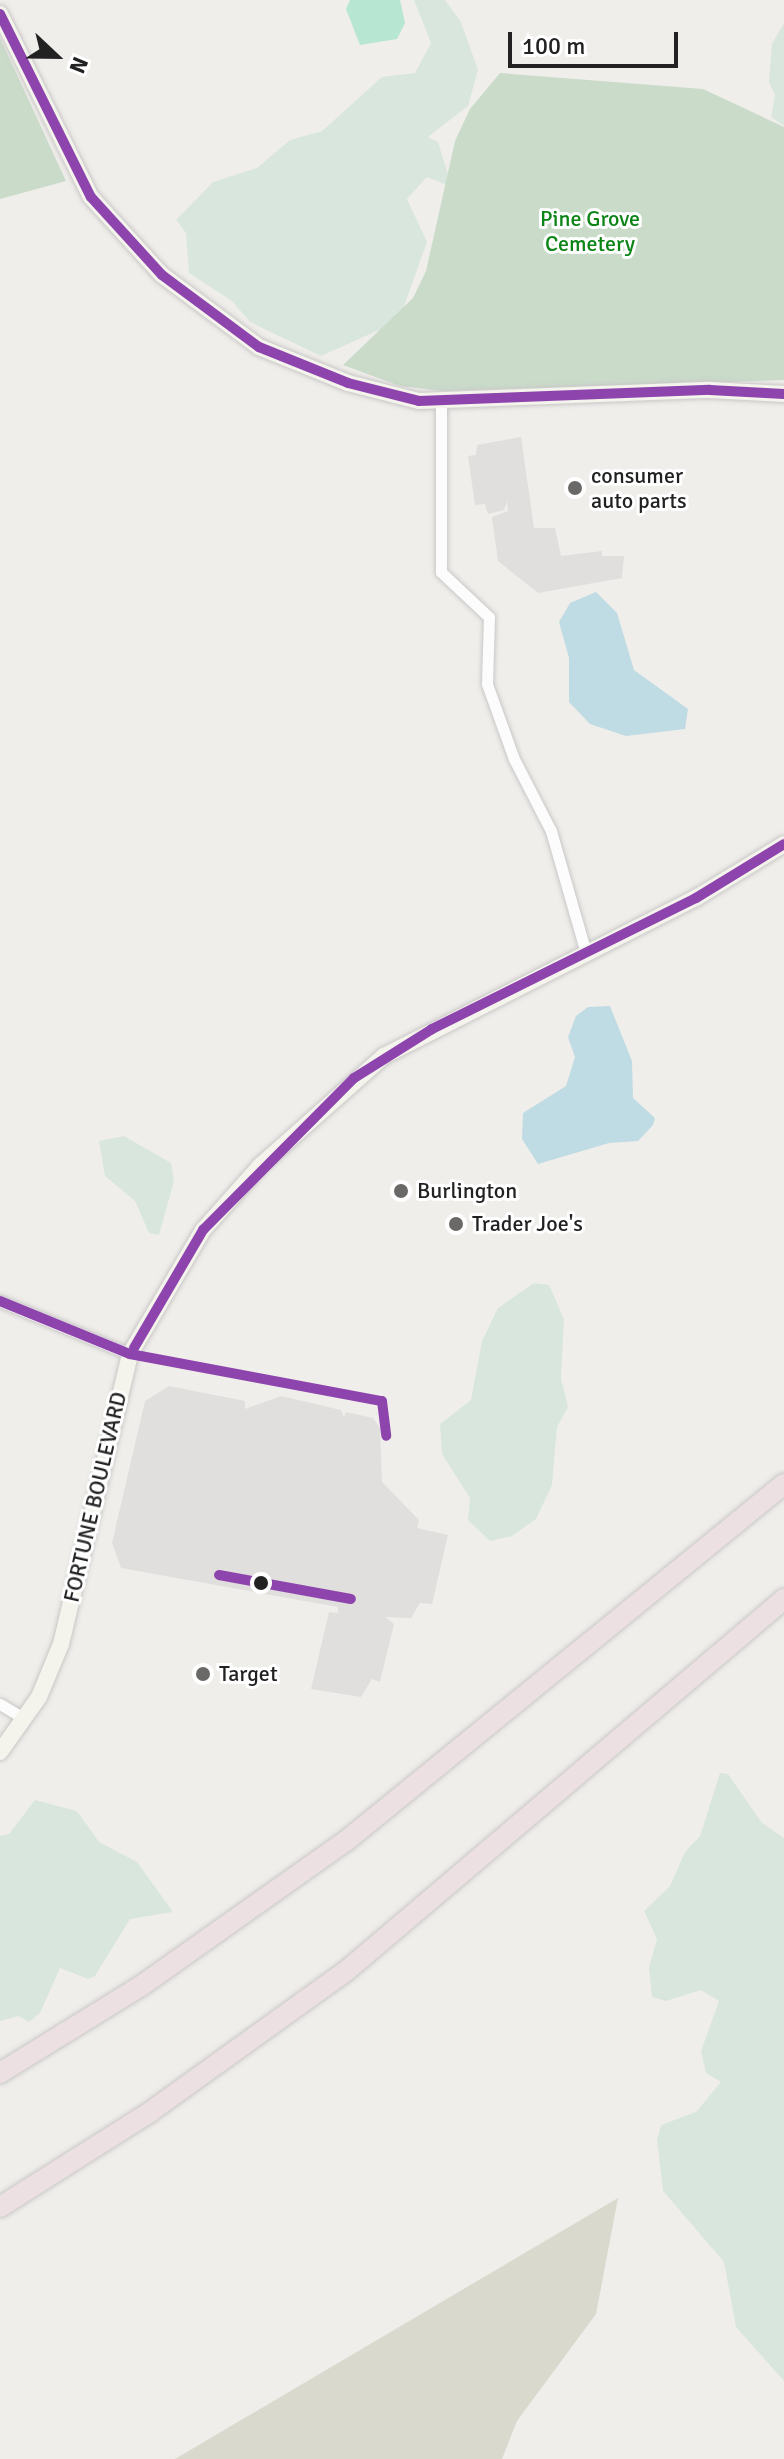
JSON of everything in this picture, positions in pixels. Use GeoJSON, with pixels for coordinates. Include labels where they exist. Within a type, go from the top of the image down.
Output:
{"type":"FeatureCollection","features":[{"type":"Feature","properties":{"kind":"highway"},"geometry":{"type":"LineString","coordinates":[[0,2073],[141,1986],[346,1841],[784,1484]]}},
{"type":"Feature","properties":{"kind":"highway"},"geometry":{"type":"LineString","coordinates":[[0,2207],[150,2112],[345,1972],[784,1599]]}},
{"type":"Feature","properties":{"kind":"main road"},"geometry":{"type":"LineString","coordinates":[[0,14],[91,197],[162,275],[259,347],[362,387],[441,403],[710,390],[784,394]]}},
{"type":"Feature","properties":{"kind":"main road","name":"FORTUNE BOULEVARD"},"geometry":{"type":"LineString","coordinates":[[0,1752],[25,1719],[61,1644],[130,1354],[203,1230],[354,1078],[432,1029],[586,953],[784,844]]}},
{"type":"Feature","properties":{"kind":"street"},"geometry":{"type":"LineString","coordinates":[[441,403],[443,578],[489,617],[487,684],[514,759],[551,831],[586,953]]}},
{"type":"Feature","properties":{"kind":"street"},"geometry":{"type":"LineString","coordinates":[[0,1301],[130,1354]]}},
{"type":"Feature","properties":{"kind":"street"},"geometry":{"type":"LineString","coordinates":[[0,1704],[25,1719]]}},
{"type":"Feature","properties":{"kind":"shaded area"},"geometry":{"type":"Polygon","coordinates":[[[414,0],[445,0],[461,22],[478,70],[468,106],[428,137],[438,142],[452,187],[427,177],[407,199],[427,242],[403,309],[386,327],[321,356],[250,322],[232,301],[189,273],[186,233],[176,220],[213,182],[257,168],[290,140],[322,131],[382,77],[415,73],[431,43],[414,0]]]}},
{"type":"Feature","properties":{"kind":"shaded area"},"geometry":{"type":"Polygon","coordinates":[[[784,23],[784,126],[771,117],[775,95],[769,82],[772,44],[784,23]]]}},
{"type":"Feature","properties":{"kind":"shaded area"},"geometry":{"type":"Polygon","coordinates":[[[521,437],[534,528],[555,528],[561,556],[602,551],[602,556],[624,556],[622,578],[538,593],[498,561],[492,517],[508,511],[507,501],[504,510],[488,514],[485,504],[475,505],[468,456],[476,455],[477,445],[521,437]]]}},
{"type":"Feature","properties":{"kind":"shaded area"},"geometry":{"type":"Polygon","coordinates":[[[124,1136],[171,1163],[174,1181],[159,1235],[149,1233],[135,1201],[105,1176],[99,1141],[124,1136]]]}},
{"type":"Feature","properties":{"kind":"shaded area"},"geometry":{"type":"Polygon","coordinates":[[[534,1283],[549,1285],[564,1319],[561,1378],[568,1407],[557,1427],[552,1485],[536,1519],[512,1536],[490,1541],[468,1520],[470,1498],[442,1454],[440,1424],[471,1400],[482,1341],[498,1308],[534,1283]]]}},
{"type":"Feature","properties":{"kind":"shaded area"},"geometry":{"type":"Polygon","coordinates":[[[169,1386],[245,1401],[245,1409],[281,1396],[341,1410],[344,1418],[346,1412],[373,1418],[380,1428],[382,1482],[419,1520],[417,1528],[448,1535],[432,1604],[420,1603],[411,1618],[385,1617],[394,1624],[380,1682],[372,1679],[361,1697],[311,1689],[329,1612],[338,1613],[338,1607],[121,1568],[112,1543],[145,1401],[169,1386]]]}},
{"type":"Feature","properties":{"kind":"shaded area"},"geometry":{"type":"Polygon","coordinates":[[[720,1773],[728,1774],[762,1823],[784,1838],[784,2381],[736,2327],[724,2262],[663,2191],[657,2140],[661,2125],[696,2112],[721,2082],[706,2073],[701,2051],[719,2001],[701,1990],[666,2001],[652,1997],[649,1967],[657,1939],[644,1911],[670,1886],[685,1852],[700,1836],[720,1773]]]}},
{"type":"Feature","properties":{"kind":"shaded area"},"geometry":{"type":"Polygon","coordinates":[[[35,1800],[77,1811],[99,1842],[137,1862],[173,1912],[130,1919],[95,1976],[88,1979],[60,1968],[40,2013],[29,2022],[18,2016],[0,2021],[0,1836],[9,1834],[35,1800]]]}},
{"type":"Feature","properties":{"kind":"shaded area"},"geometry":{"type":"Polygon","coordinates":[[[618,2198],[596,2314],[517,2421],[502,2459],[175,2459],[618,2198]]]}},
{"type":"Feature","properties":{"kind":"green space"},"geometry":{"type":"Polygon","coordinates":[[[350,0],[400,0],[405,23],[397,39],[360,45],[346,9],[350,0]]]}},
{"type":"Feature","properties":{"kind":"green space"},"geometry":{"type":"Polygon","coordinates":[[[0,38],[66,181],[0,199],[0,38]]]}},
{"type":"Feature","properties":{"kind":"green space","name":"Pine Grove Cemetery"},"geometry":{"type":"Polygon","coordinates":[[[500,73],[703,89],[784,127],[784,380],[442,391],[400,386],[343,365],[413,298],[426,271],[455,141],[470,109],[500,73]]]}},
{"type":"Feature","properties":{"kind":"water"},"geometry":{"type":"Polygon","coordinates":[[[596,592],[617,613],[634,670],[688,709],[685,729],[626,736],[590,724],[569,702],[569,658],[559,622],[570,603],[596,592]]]}},
{"type":"Feature","properties":{"kind":"water"},"geometry":{"type":"Polygon","coordinates":[[[610,1006],[632,1061],[633,1098],[655,1118],[653,1125],[638,1141],[609,1143],[538,1164],[522,1139],[523,1113],[566,1086],[575,1057],[568,1037],[576,1016],[588,1007],[610,1006]]]}},
{"type":"Feature","properties":{"kind":"transit line"},"geometry":{"type":"LineString","coordinates":[[0,14],[91,197],[162,275],[259,347],[348,383],[419,401],[710,390],[784,394]]}},
{"type":"Feature","properties":{"kind":"transit line"},"geometry":{"type":"LineString","coordinates":[[134,1348],[203,1230],[354,1078],[432,1029],[696,898],[784,844]]}},
{"type":"Feature","properties":{"kind":"transit line"},"geometry":{"type":"LineString","coordinates":[[0,1301],[130,1354],[382,1401],[386,1436]]}},
{"type":"Feature","properties":{"kind":"transit line"},"geometry":{"type":"LineString","coordinates":[[219,1575],[351,1599]]}},
{"type":"Feature","properties":{"kind":"place","name":"consumer auto parts"},"geometry":{"type":"Point","coordinates":[575,488]}},
{"type":"Feature","properties":{"kind":"place","name":"Burlington"},"geometry":{"type":"Point","coordinates":[401,1191]}},
{"type":"Feature","properties":{"kind":"place","name":"Trader Joe's"},"geometry":{"type":"Point","coordinates":[456,1224]}},
{"type":"Feature","properties":{"kind":"place","name":"Target"},"geometry":{"type":"Point","coordinates":[203,1674]}}]}
